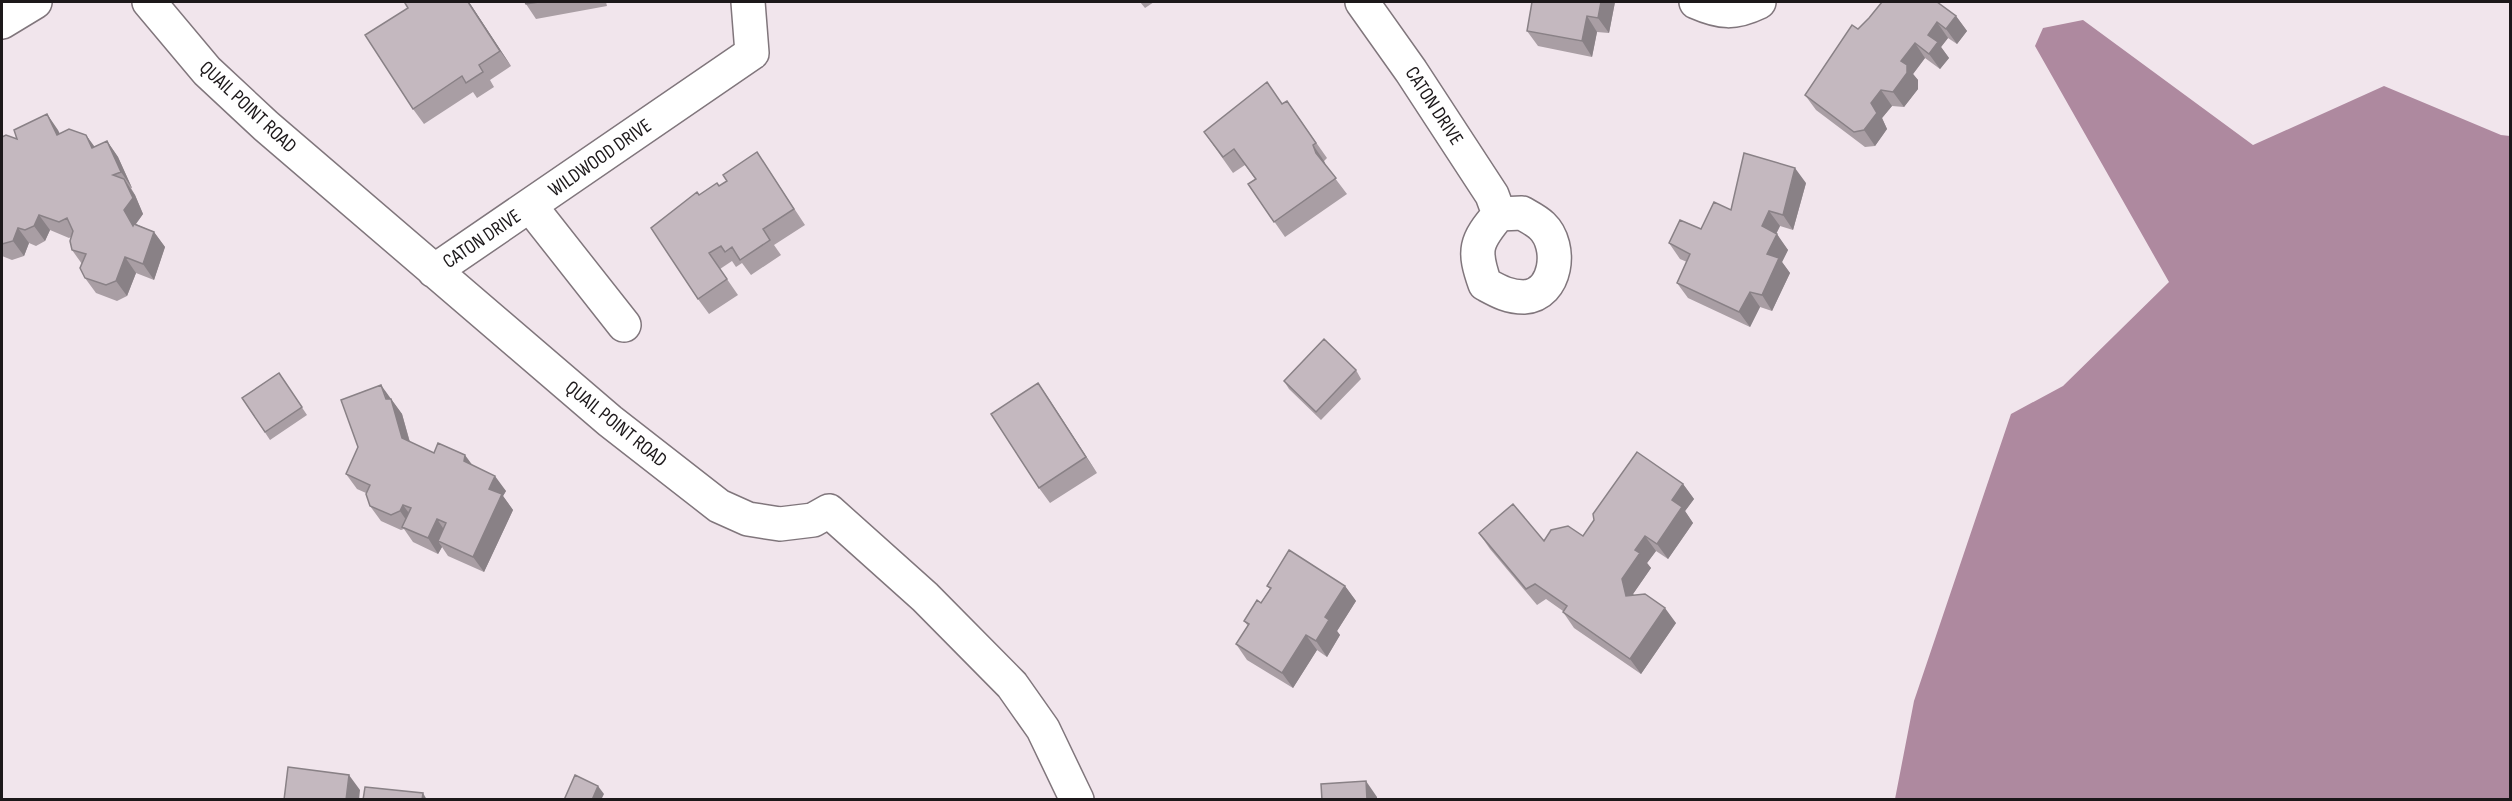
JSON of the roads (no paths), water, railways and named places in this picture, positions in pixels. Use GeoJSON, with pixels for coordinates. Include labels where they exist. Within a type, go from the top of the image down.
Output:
{"type":"FeatureCollection","features":[{"type":"Feature","properties":{"kind":"street"},"geometry":{"type":"LineString","coordinates":[[2,22],[35,2]]}},
{"type":"Feature","properties":{"kind":"street","name":"QUAIL POINT ROAD"},"geometry":{"type":"LineString","coordinates":[[149,2],[207,71],[266,126],[610,421],[719,507],[748,519],[780,524],[813,520],[829,511],[925,597],[1012,685],[1043,729],[1077,800]]}},
{"type":"Feature","properties":{"kind":"street","name":"WILDWOOD DRIVE"},"geometry":{"type":"LineString","coordinates":[[624,325],[531,207],[752,53],[748,2]]}},
{"type":"Feature","properties":{"kind":"street","name":"CATON DRIVE"},"geometry":{"type":"LineString","coordinates":[[1362,2],[1411,71],[1492,195],[1498,214]]}},
{"type":"Feature","properties":{"kind":"street"},"geometry":{"type":"LineString","coordinates":[[1696,2],[1714,10],[1741,11],[1759,2]]}},
{"type":"Feature","properties":{"kind":"street","name":"CATON DRIVE"},"geometry":{"type":"LineString","coordinates":[[434,271],[531,207]]}}]}
